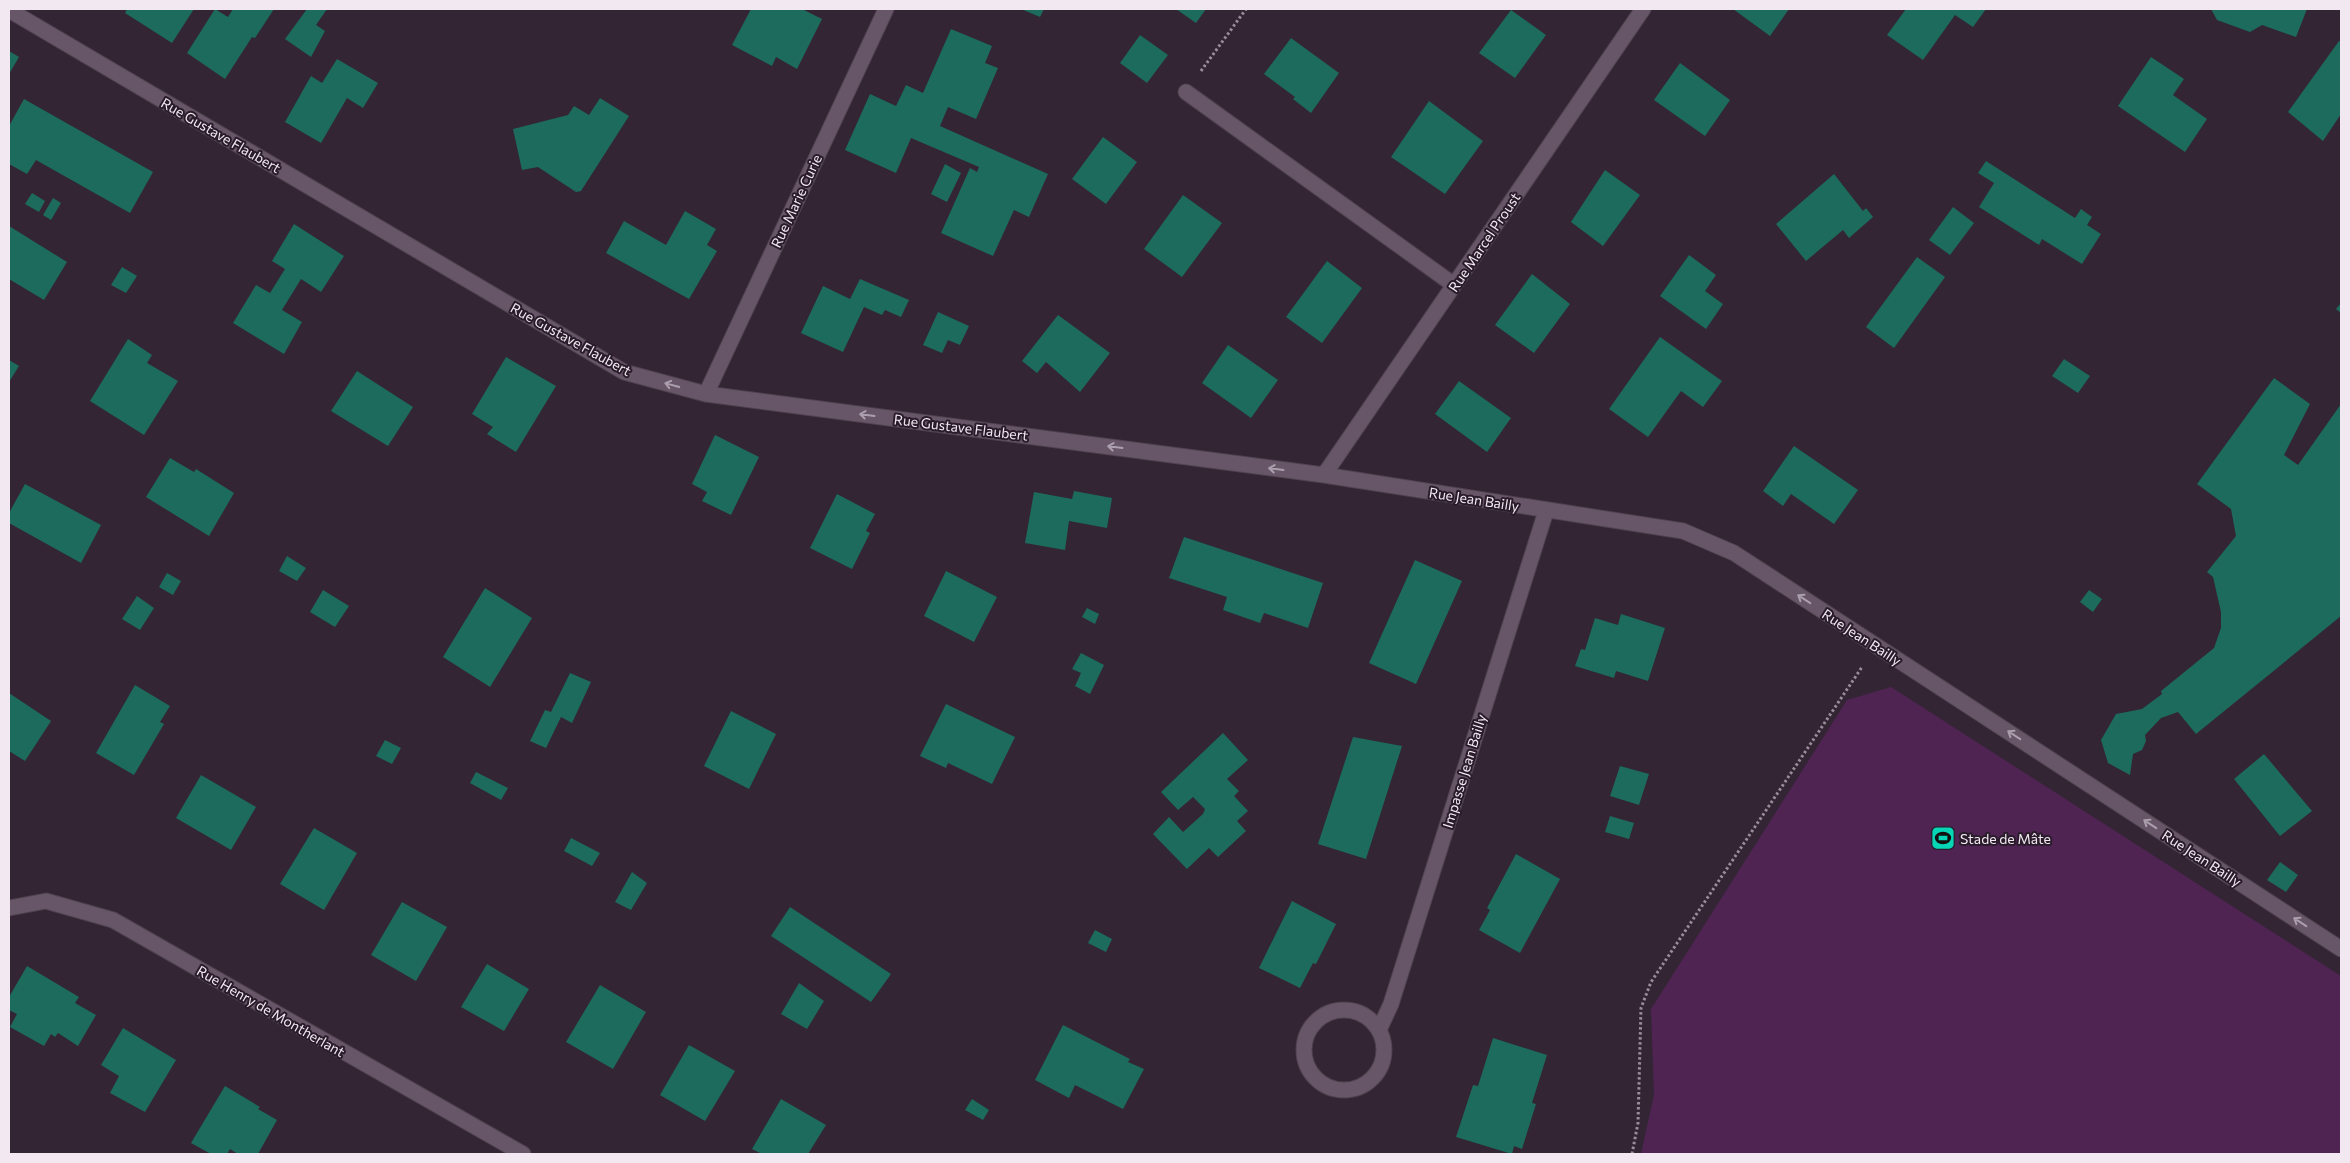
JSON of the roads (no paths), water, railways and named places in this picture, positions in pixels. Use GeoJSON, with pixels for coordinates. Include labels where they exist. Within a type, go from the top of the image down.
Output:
{"type":"FeatureCollection","features":[{"type":"Feature","properties":{"kind":"street","name":"Rue Marie Curie"},"geometry":{"type":"LineString","coordinates":[[706,394],[886,9]]}},
{"type":"Feature","properties":{"kind":"street","name":"Rue Marcel Proust"},"geometry":{"type":"LineString","coordinates":[[1324,475],[1643,9]]}},
{"type":"Feature","properties":{"kind":"street","name":"Rue Gustave Flaubert"},"geometry":{"type":"LineString","coordinates":[[9,10],[624,372],[706,394],[1324,475]]}},
{"type":"Feature","properties":{"kind":"street"},"geometry":{"type":"LineString","coordinates":[[1186,92],[1454,285]]}},
{"type":"Feature","properties":{"kind":"street","name":"Rue Jean Bailly"},"geometry":{"type":"LineString","coordinates":[[1324,475],[1683,531],[1734,553],[2341,949]]}},
{"type":"Feature","properties":{"kind":"street","name":"Impasse Jean Bailly"},"geometry":{"type":"LineString","coordinates":[[1379,1030],[1391,1004],[1546,510]]}},
{"type":"Feature","properties":{"kind":"street","name":"Rue Henry de Montherlant"},"geometry":{"type":"LineString","coordinates":[[9,908],[46,901],[113,920],[523,1154]]}},
{"type":"Feature","properties":{"kind":"street"},"geometry":{"type":"LineString","coordinates":[[1346,1010],[1359,1013],[1371,1020],[1379,1030],[1384,1054],[1376,1076],[1366,1084],[1355,1089],[1343,1091],[1331,1089],[1311,1075],[1305,1064],[1303,1052],[1305,1038],[1311,1026],[1320,1017],[1332,1011],[1346,1010]]}},
{"type":"Feature","properties":{"kind":"place","name":"Stade de Mâte"},"geometry":{"type":"Point","coordinates":[1943,838]}}]}
